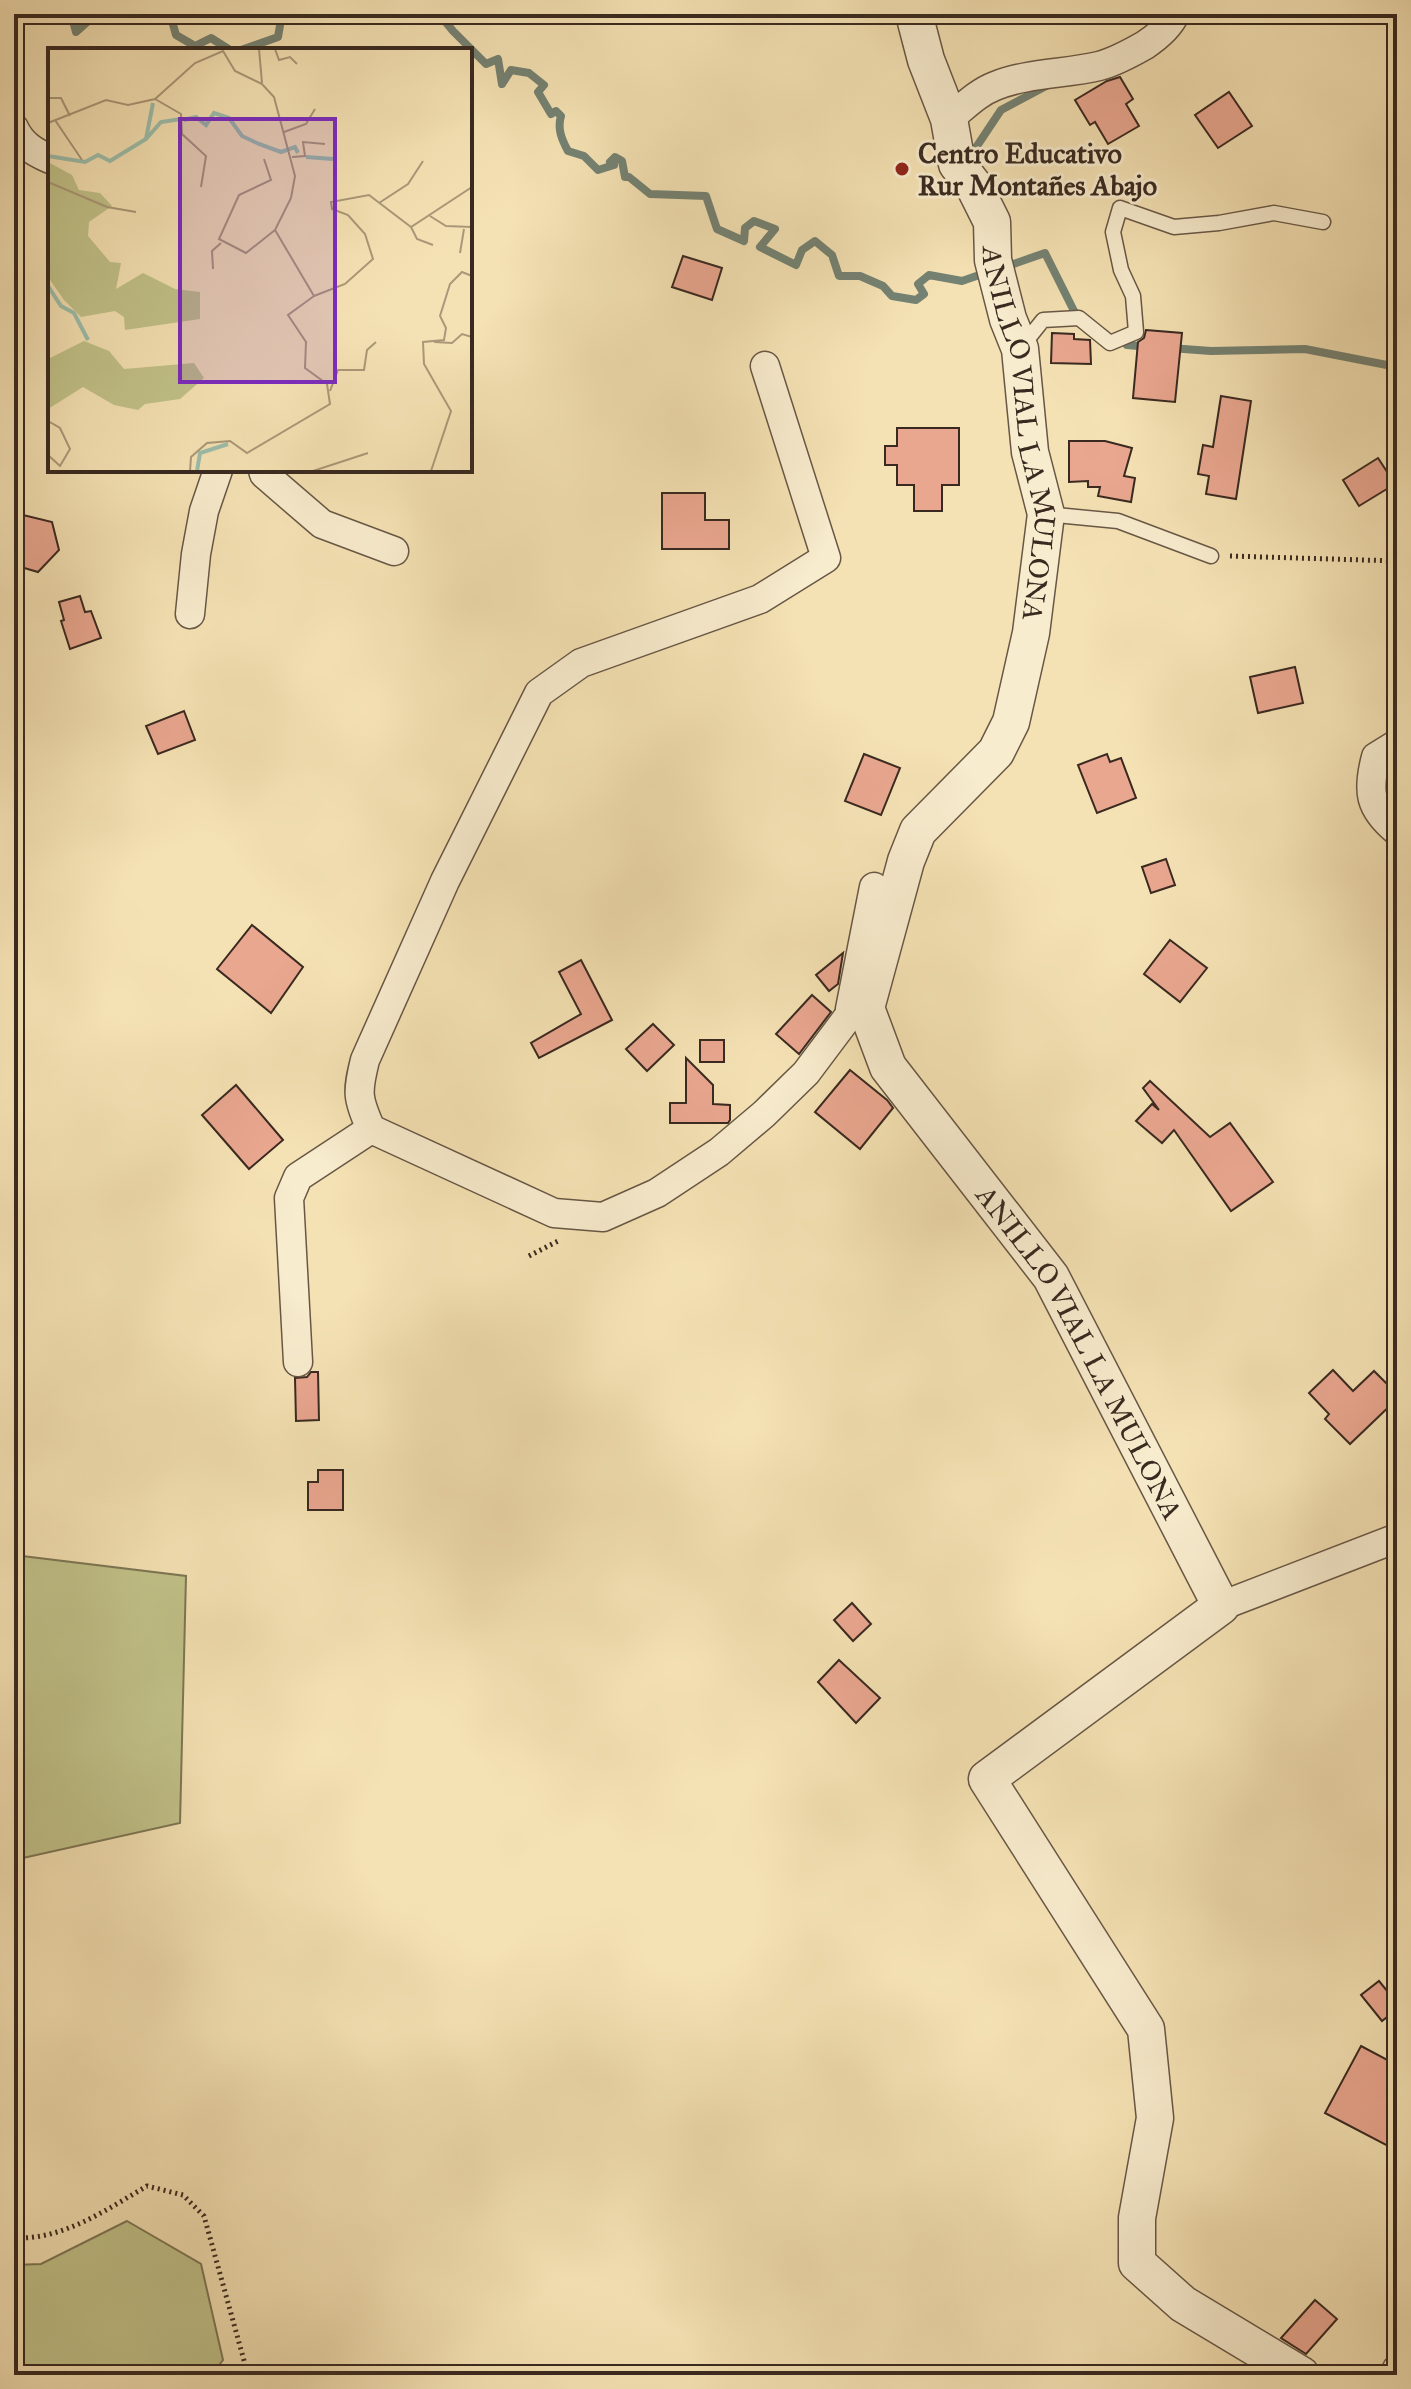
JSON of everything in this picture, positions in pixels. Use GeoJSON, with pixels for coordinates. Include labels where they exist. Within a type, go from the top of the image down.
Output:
{"type":"FeatureCollection","features":[{"type":"Feature","properties":{"kind":"street"},"geometry":{"type":"LineString","coordinates":[[914,14],[926,60],[949,119],[979,94],[994,86],[1101,66],[1131,53],[1171,23],[1175,14]]}},
{"type":"Feature","properties":{"kind":"street","name":"ANILLO VIAL LA MULONA"},"geometry":{"type":"LineString","coordinates":[[949,119],[966,175],[992,222],[993,260],[1008,319],[1020,349],[1030,452],[1046,514],[1031,633],[1011,722],[996,752],[918,831],[857,1013],[888,1067],[1051,1277],[1221,1606]]}},
{"type":"Feature","properties":{"kind":"street"},"geometry":{"type":"LineString","coordinates":[[14,128],[32,152],[48,158]]}},
{"type":"Feature","properties":{"kind":"street"},"geometry":{"type":"LineString","coordinates":[[765,366],[826,558],[760,599],[581,663],[539,693],[445,881],[365,1060],[358,1089],[371,1129],[554,1213],[603,1217],[657,1193],[719,1152],[764,1114],[806,1073],[857,1013],[874,887]]}},
{"type":"Feature","properties":{"kind":"street"},"geometry":{"type":"LineString","coordinates":[[190,614],[204,511],[217,472]]}},
{"type":"Feature","properties":{"kind":"street"},"geometry":{"type":"LineString","coordinates":[[264,472],[322,524],[394,551]]}},
{"type":"Feature","properties":{"kind":"street"},"geometry":{"type":"LineString","coordinates":[[1397,744],[1376,757],[1370,792],[1383,819],[1397,831]]}},
{"type":"Feature","properties":{"kind":"street"},"geometry":{"type":"LineString","coordinates":[[298,1362],[289,1198],[298,1177],[371,1129]]}},
{"type":"Feature","properties":{"kind":"street"},"geometry":{"type":"LineString","coordinates":[[1301,2375],[1183,2304],[1137,2263],[1137,2218],[1155,2118],[1146,2029],[987,1779],[1221,1606],[1397,1538]]}},
{"type":"Feature","properties":{"kind":"lane"},"geometry":{"type":"LineString","coordinates":[[1020,349],[1043,320],[1079,318],[1110,343],[1136,332],[1133,296],[1121,270],[1113,232],[1120,208],[1174,227],[1274,213],[1323,222]]}},
{"type":"Feature","properties":{"kind":"lane"},"geometry":{"type":"LineString","coordinates":[[1046,514],[1118,521],[1211,556]]}},
{"type":"Feature","properties":{"kind":"path"},"geometry":{"type":"LineString","coordinates":[[1211,556],[1397,561]]}},
{"type":"Feature","properties":{"kind":"path"},"geometry":{"type":"LineString","coordinates":[[14,2238],[32,2239],[85,2223],[147,2186],[183,2195],[204,2216],[248,2375]]}},
{"type":"Feature","properties":{"kind":"green space"},"geometry":{"type":"Polygon","coordinates":[[[14,1555],[186,1576],[180,1823],[14,1860],[14,1555]]]}},
{"type":"Feature","properties":{"kind":"green space"},"geometry":{"type":"Polygon","coordinates":[[[127,2221],[201,2264],[223,2360],[211,2375],[14,2375],[14,2265],[41,2264],[127,2221]]]}},
{"type":"Feature","properties":{"kind":"building"},"geometry":{"type":"Polygon","coordinates":[[[1120,77],[1133,99],[1126,104],[1139,126],[1108,144],[1095,122],[1090,125],[1075,100],[1120,77]]]}},
{"type":"Feature","properties":{"kind":"building"},"geometry":{"type":"Polygon","coordinates":[[[1229,92],[1252,126],[1218,148],[1195,115],[1229,92]]]}},
{"type":"Feature","properties":{"kind":"building"},"geometry":{"type":"Polygon","coordinates":[[[683,256],[722,268],[712,300],[672,287],[683,256]]]}},
{"type":"Feature","properties":{"kind":"building"},"geometry":{"type":"Polygon","coordinates":[[[1146,330],[1182,333],[1175,402],[1133,398],[1138,342],[1144,338],[1146,330]]]}},
{"type":"Feature","properties":{"kind":"building"},"geometry":{"type":"Polygon","coordinates":[[[1052,333],[1074,334],[1074,339],[1090,340],[1091,364],[1051,363],[1052,333]]]}},
{"type":"Feature","properties":{"kind":"building"},"geometry":{"type":"Polygon","coordinates":[[[1221,396],[1251,401],[1236,499],[1206,494],[1209,476],[1198,474],[1203,445],[1213,447],[1221,396]]]}},
{"type":"Feature","properties":{"kind":"building"},"geometry":{"type":"Polygon","coordinates":[[[897,428],[959,428],[959,485],[942,485],[942,511],[914,511],[914,485],[897,485],[897,465],[885,465],[885,446],[897,446],[897,428]]]}},
{"type":"Feature","properties":{"kind":"building"},"geometry":{"type":"Polygon","coordinates":[[[1069,441],[1105,441],[1132,448],[1124,476],[1135,478],[1131,502],[1098,496],[1100,487],[1088,487],[1088,481],[1069,482],[1069,441]]]}},
{"type":"Feature","properties":{"kind":"building"},"geometry":{"type":"Polygon","coordinates":[[[1378,458],[1395,484],[1359,506],[1343,480],[1378,458]]]}},
{"type":"Feature","properties":{"kind":"building"},"geometry":{"type":"Polygon","coordinates":[[[662,493],[705,493],[705,520],[729,520],[729,549],[662,549],[662,493]]]}},
{"type":"Feature","properties":{"kind":"building"},"geometry":{"type":"Polygon","coordinates":[[[23,515],[52,522],[59,550],[38,572],[14,565],[14,524],[23,515]]]}},
{"type":"Feature","properties":{"kind":"building"},"geometry":{"type":"Polygon","coordinates":[[[80,596],[85,612],[91,611],[101,638],[70,649],[59,602],[80,596]]]}},
{"type":"Feature","properties":{"kind":"building"},"geometry":{"type":"Polygon","coordinates":[[[1295,667],[1303,703],[1258,713],[1250,677],[1295,667]]]}},
{"type":"Feature","properties":{"kind":"building"},"geometry":{"type":"Polygon","coordinates":[[[184,711],[195,740],[158,754],[146,726],[184,711]]]}},
{"type":"Feature","properties":{"kind":"building"},"geometry":{"type":"Polygon","coordinates":[[[864,754],[900,768],[881,815],[845,801],[864,754]]]}},
{"type":"Feature","properties":{"kind":"building"},"geometry":{"type":"Polygon","coordinates":[[[1107,754],[1110,762],[1121,758],[1136,798],[1097,813],[1078,765],[1107,754]]]}},
{"type":"Feature","properties":{"kind":"building"},"geometry":{"type":"Polygon","coordinates":[[[1166,859],[1175,885],[1151,893],[1142,867],[1166,859]]]}},
{"type":"Feature","properties":{"kind":"building"},"geometry":{"type":"Polygon","coordinates":[[[252,925],[303,967],[271,1013],[217,969],[252,925]]]}},
{"type":"Feature","properties":{"kind":"building"},"geometry":{"type":"Polygon","coordinates":[[[1170,940],[1207,968],[1180,1002],[1144,974],[1170,940]]]}},
{"type":"Feature","properties":{"kind":"building"},"geometry":{"type":"Polygon","coordinates":[[[843,953],[838,984],[829,991],[816,975],[843,953]]]}},
{"type":"Feature","properties":{"kind":"building"},"geometry":{"type":"Polygon","coordinates":[[[581,960],[612,1020],[539,1058],[531,1043],[581,1014],[559,972],[581,960]]]}},
{"type":"Feature","properties":{"kind":"building"},"geometry":{"type":"Polygon","coordinates":[[[812,995],[831,1012],[799,1054],[776,1034],[812,995]]]}},
{"type":"Feature","properties":{"kind":"building"},"geometry":{"type":"Polygon","coordinates":[[[653,1024],[674,1045],[647,1071],[626,1049],[653,1024]]]}},
{"type":"Feature","properties":{"kind":"building"},"geometry":{"type":"Polygon","coordinates":[[[700,1040],[724,1040],[724,1062],[700,1062],[700,1040]]]}},
{"type":"Feature","properties":{"kind":"building"},"geometry":{"type":"Polygon","coordinates":[[[686,1058],[713,1085],[713,1104],[730,1105],[728,1123],[670,1123],[670,1103],[686,1103],[686,1058]]]}},
{"type":"Feature","properties":{"kind":"building"},"geometry":{"type":"Polygon","coordinates":[[[850,1070],[893,1108],[860,1149],[815,1112],[850,1070]]]}},
{"type":"Feature","properties":{"kind":"building"},"geometry":{"type":"Polygon","coordinates":[[[1150,1081],[1210,1137],[1230,1123],[1273,1182],[1231,1211],[1174,1130],[1162,1143],[1136,1121],[1152,1104],[1159,1110],[1143,1088],[1150,1081]]]}},
{"type":"Feature","properties":{"kind":"building"},"geometry":{"type":"Polygon","coordinates":[[[236,1085],[283,1140],[249,1169],[202,1115],[236,1085]]]}},
{"type":"Feature","properties":{"kind":"building"},"geometry":{"type":"Polygon","coordinates":[[[1333,1370],[1353,1391],[1374,1371],[1397,1394],[1397,1399],[1350,1444],[1325,1419],[1329,1414],[1309,1393],[1333,1370]]]}},
{"type":"Feature","properties":{"kind":"building"},"geometry":{"type":"Polygon","coordinates":[[[311,1372],[318,1372],[319,1420],[296,1421],[295,1378],[307,1377],[311,1372]]]}},
{"type":"Feature","properties":{"kind":"building"},"geometry":{"type":"Polygon","coordinates":[[[318,1470],[343,1470],[343,1510],[308,1510],[308,1482],[318,1482],[318,1470]]]}},
{"type":"Feature","properties":{"kind":"building"},"geometry":{"type":"Polygon","coordinates":[[[852,1603],[871,1624],[853,1641],[834,1620],[852,1603]]]}},
{"type":"Feature","properties":{"kind":"building"},"geometry":{"type":"Polygon","coordinates":[[[839,1660],[880,1698],[856,1723],[818,1682],[839,1660]]]}},
{"type":"Feature","properties":{"kind":"building"},"geometry":{"type":"Polygon","coordinates":[[[1379,1981],[1397,2003],[1397,2009],[1382,2021],[1361,1995],[1379,1981]]]}},
{"type":"Feature","properties":{"kind":"building"},"geometry":{"type":"Polygon","coordinates":[[[1361,2046],[1397,2065],[1397,2129],[1388,2146],[1325,2113],[1361,2046]]]}},
{"type":"Feature","properties":{"kind":"building"},"geometry":{"type":"Polygon","coordinates":[[[1315,2300],[1337,2319],[1306,2354],[1281,2338],[1315,2300]]]}},
{"type":"Feature","properties":{"kind":"waterway"},"geometry":{"type":"LineString","coordinates":[[71,14],[76,32],[96,14]]}},
{"type":"Feature","properties":{"kind":"waterway"},"geometry":{"type":"LineString","coordinates":[[170,14],[176,35],[195,46],[211,38],[227,48]]}},
{"type":"Feature","properties":{"kind":"waterway"},"geometry":{"type":"LineString","coordinates":[[247,48],[278,37],[282,14]]}},
{"type":"Feature","properties":{"kind":"waterway"},"geometry":{"type":"LineString","coordinates":[[439,14],[470,48]]}},
{"type":"Feature","properties":{"kind":"waterway"},"geometry":{"type":"LineString","coordinates":[[472,50],[486,64],[498,59],[502,84],[511,70],[529,73],[544,85],[538,92],[551,114],[556,111],[561,116],[560,130],[568,151],[584,156],[598,170],[614,165],[610,162],[615,157],[622,161],[625,177],[650,194],[706,196],[717,229],[744,241],[745,228],[754,221],[775,229],[760,247],[796,265],[802,250],[815,241],[832,255],[839,276],[860,276],[883,286],[892,296],[916,300],[924,294],[918,284],[929,275],[962,281],[985,273]]}},
{"type":"Feature","properties":{"kind":"waterway"},"geometry":{"type":"LineString","coordinates":[[967,161],[1001,110],[1048,85]]}},
{"type":"Feature","properties":{"kind":"waterway"},"geometry":{"type":"LineString","coordinates":[[1002,268],[1045,253],[1075,313],[1080,316]]}},
{"type":"Feature","properties":{"kind":"waterway"},"geometry":{"type":"LineString","coordinates":[[1127,345],[1149,347]]}},
{"type":"Feature","properties":{"kind":"waterway"},"geometry":{"type":"LineString","coordinates":[[1170,348],[1211,351],[1305,349],[1392,366]]}},
{"type":"Feature","properties":{"kind":"place","name":"Centro Educativo Rur Montañes Abajo"},"geometry":{"type":"Point","coordinates":[902,169]}}]}
